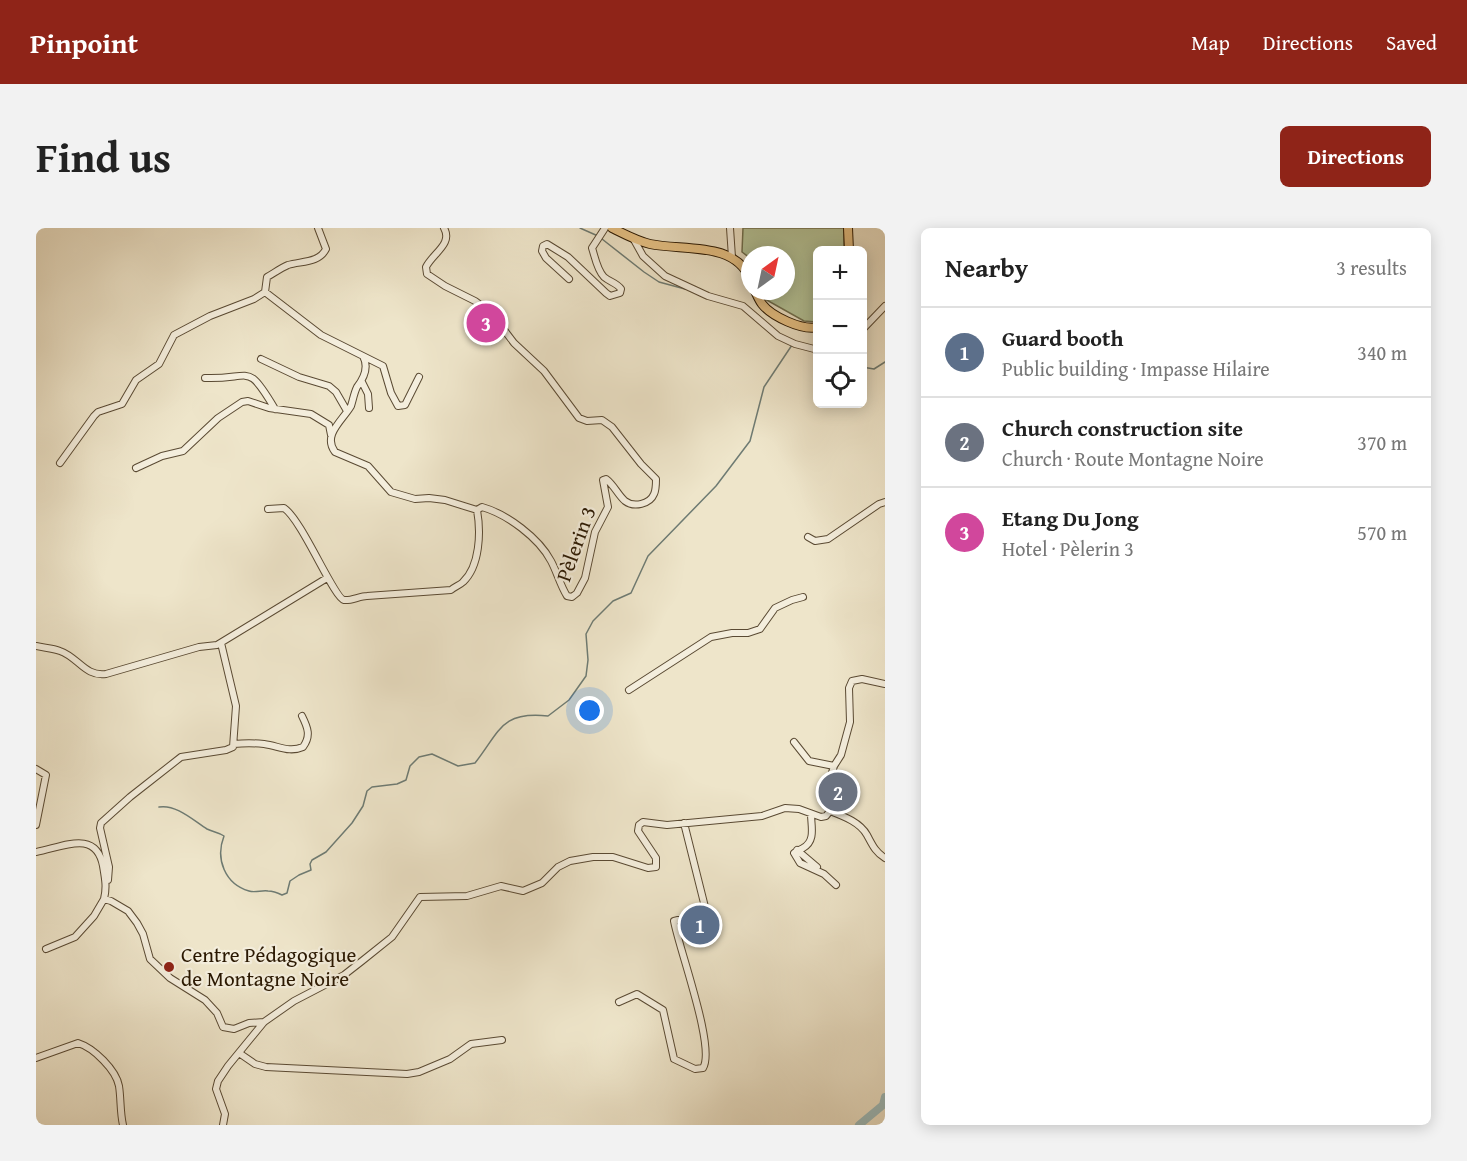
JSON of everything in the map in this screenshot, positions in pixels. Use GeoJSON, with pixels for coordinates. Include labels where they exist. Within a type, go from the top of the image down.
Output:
{"type":"FeatureCollection","features":[{"type":"Feature","properties":{"kind":"main road"},"geometry":{"type":"LineString","coordinates":[[612,228],[650,244],[718,252],[732,257],[741,265]]}},
{"type":"Feature","properties":{"kind":"main road"},"geometry":{"type":"LineString","coordinates":[[848,228],[849,246]]}},
{"type":"Feature","properties":{"kind":"main road"},"geometry":{"type":"LineString","coordinates":[[760,300],[775,316],[813,328]]}},
{"type":"Feature","properties":{"kind":"street"},"geometry":{"type":"LineString","coordinates":[[60,464],[94,416],[98,412],[122,404],[136,381],[159,364],[174,335],[210,316],[254,299],[264,292],[267,277],[286,266],[316,259],[323,255],[326,249],[318,228]]}},
{"type":"Feature","properties":{"kind":"street","name":"Pèlerin 3"},"geometry":{"type":"LineString","coordinates":[[444,228],[447,233],[446,242],[431,257],[426,267],[427,274],[475,301],[492,314],[514,343],[544,371],[579,418],[587,421],[602,420],[612,427],[656,479],[655,493],[650,500],[640,505],[625,501],[610,482],[603,480],[608,507],[595,532],[585,578],[578,593],[572,597],[567,596],[551,560],[530,534],[500,514],[482,507],[477,510]]}},
{"type":"Feature","properties":{"kind":"street"},"geometry":{"type":"LineString","coordinates":[[569,279],[546,258],[542,251],[543,246],[547,244],[568,257],[610,296],[620,293],[621,289],[618,285],[605,278],[600,272],[591,248],[605,228]]}},
{"type":"Feature","properties":{"kind":"street"},"geometry":{"type":"LineString","coordinates":[[730,228],[732,257]]}},
{"type":"Feature","properties":{"kind":"street"},"geometry":{"type":"LineString","coordinates":[[633,238],[643,256],[666,276],[708,296],[743,306],[778,336],[813,348]]}},
{"type":"Feature","properties":{"kind":"street"},"geometry":{"type":"LineString","coordinates":[[264,292],[321,334],[383,366],[391,393],[398,406],[405,405],[419,377]]}},
{"type":"Feature","properties":{"kind":"street"},"geometry":{"type":"LineString","coordinates":[[867,325],[885,306]]}},
{"type":"Feature","properties":{"kind":"street"},"geometry":{"type":"LineString","coordinates":[[331,436],[362,382],[366,364],[363,356]]}},
{"type":"Feature","properties":{"kind":"street"},"geometry":{"type":"LineString","coordinates":[[261,359],[299,377],[329,386],[336,392],[347,411]]}},
{"type":"Feature","properties":{"kind":"street"},"geometry":{"type":"LineString","coordinates":[[205,378],[241,374],[250,376],[262,386],[276,409]]}},
{"type":"Feature","properties":{"kind":"street"},"geometry":{"type":"LineString","coordinates":[[362,382],[368,394],[369,408]]}},
{"type":"Feature","properties":{"kind":"street"},"geometry":{"type":"LineString","coordinates":[[136,468],[162,456],[183,451],[218,418],[242,402],[248,401],[276,409],[311,414],[329,425],[332,449],[335,452],[368,466],[391,492],[415,499],[445,500],[477,510],[480,523],[477,553],[471,570],[463,582],[451,590],[362,596],[344,600],[340,598],[327,578],[316,554],[292,515],[284,508],[268,509]]}},
{"type":"Feature","properties":{"kind":"street"},"geometry":{"type":"LineString","coordinates":[[808,537],[815,541],[828,539],[885,502]]}},
{"type":"Feature","properties":{"kind":"street"},"geometry":{"type":"LineString","coordinates":[[36,646],[60,651],[97,676],[221,643],[327,578]]}},
{"type":"Feature","properties":{"kind":"street"},"geometry":{"type":"LineString","coordinates":[[629,690],[711,638],[760,629],[775,608],[804,597]]}},
{"type":"Feature","properties":{"kind":"street"},"geometry":{"type":"LineString","coordinates":[[46,949],[75,937],[94,916],[104,899],[109,867],[100,828],[101,822],[130,796],[182,757],[233,747],[236,706],[221,643]]}},
{"type":"Feature","properties":{"kind":"street"},"geometry":{"type":"LineString","coordinates":[[223,1125],[225,1114],[216,1089],[218,1081],[264,1022],[294,1001],[344,975],[362,961],[392,936],[420,897],[467,896],[501,886],[523,891],[542,883],[558,867],[570,861],[593,857],[613,858],[656,867],[656,858],[638,831],[639,825],[643,822],[667,825],[762,816],[785,808],[799,809],[821,817],[826,816],[830,811],[828,786],[834,766],[841,755],[850,722],[849,688],[852,681],[862,679],[885,684]]}},
{"type":"Feature","properties":{"kind":"street"},"geometry":{"type":"LineString","coordinates":[[234,744],[264,744],[292,751],[298,750],[303,747],[308,736],[308,727],[302,716]]}},
{"type":"Feature","properties":{"kind":"street"},"geometry":{"type":"LineString","coordinates":[[794,742],[808,761],[834,766]]}},
{"type":"Feature","properties":{"kind":"street"},"geometry":{"type":"LineString","coordinates":[[36,769],[46,775],[36,825]]}},
{"type":"Feature","properties":{"kind":"street"},"geometry":{"type":"LineString","coordinates":[[830,811],[856,823],[866,833],[877,852],[885,858]]}},
{"type":"Feature","properties":{"kind":"street"},"geometry":{"type":"LineString","coordinates":[[796,850],[805,848],[810,841],[813,832],[811,814]]}},
{"type":"Feature","properties":{"kind":"street"},"geometry":{"type":"LineString","coordinates":[[619,1002],[637,994],[663,1010],[674,1059],[695,1069],[703,1068],[707,1062],[704,1041],[694,993],[674,921],[693,923],[703,914],[705,907],[684,823]]}},
{"type":"Feature","properties":{"kind":"street"},"geometry":{"type":"LineString","coordinates":[[36,852],[77,843],[88,844],[96,848],[100,854],[107,886]]}},
{"type":"Feature","properties":{"kind":"street"},"geometry":{"type":"LineString","coordinates":[[796,850],[820,870]]}},
{"type":"Feature","properties":{"kind":"street"},"geometry":{"type":"LineString","coordinates":[[796,850],[794,853],[800,863],[824,874],[836,885]]}},
{"type":"Feature","properties":{"kind":"street"},"geometry":{"type":"LineString","coordinates":[[104,899],[128,911],[143,934],[150,959],[170,978],[206,999],[217,1013],[223,1027],[234,1029],[249,1023],[264,1022]]}},
{"type":"Feature","properties":{"kind":"street"},"geometry":{"type":"LineString","coordinates":[[239,1053],[255,1064],[266,1067],[407,1074],[419,1072],[450,1059],[471,1044],[502,1040]]}},
{"type":"Feature","properties":{"kind":"street"},"geometry":{"type":"LineString","coordinates":[[36,1058],[71,1044],[84,1045],[92,1051],[107,1063],[110,1071],[115,1074],[119,1085],[123,1125]]}},
{"type":"Feature","properties":{"kind":"green space"},"geometry":{"type":"Polygon","coordinates":[[[743,228],[844,228],[844,246],[813,246],[813,322],[804,321],[767,300],[795,300],[795,246],[742,246],[743,228]]]}},
{"type":"Feature","properties":{"kind":"waterway"},"geometry":{"type":"LineString","coordinates":[[580,228],[598,236]]}},
{"type":"Feature","properties":{"kind":"waterway"},"geometry":{"type":"LineString","coordinates":[[602,239],[659,282],[685,289]]}},
{"type":"Feature","properties":{"kind":"waterway"},"geometry":{"type":"LineString","coordinates":[[159,807],[178,810],[207,829],[224,836],[222,862],[224,870],[234,883],[249,891],[270,891],[282,895],[287,893],[290,881],[311,870],[312,860],[326,852],[352,823],[363,806],[367,791],[372,787],[397,784],[406,780],[410,766],[419,757],[432,754],[458,766],[475,763],[497,733],[511,720],[532,715],[548,716],[569,700],[586,676],[588,660],[586,634],[593,621],[613,601],[631,593],[648,556],[716,486],[750,441],[764,387],[792,345]]}},
{"type":"Feature","properties":{"kind":"waterway"},"geometry":{"type":"LineString","coordinates":[[867,368],[874,369],[885,362]]}},
{"type":"Feature","properties":{"kind":"waterway"},"geometry":{"type":"LineString","coordinates":[[859,1125],[883,1105],[885,1097]]}},
{"type":"Feature","properties":{"kind":"place","name":"Etang Du Jong"},"geometry":{"type":"Point","coordinates":[486,323]}},
{"type":"Feature","properties":{"kind":"place","name":"Church construction site"},"geometry":{"type":"Point","coordinates":[838,792]}},
{"type":"Feature","properties":{"kind":"place","name":"Guard booth"},"geometry":{"type":"Point","coordinates":[700,925]}},
{"type":"Feature","properties":{"kind":"place","name":"Centre Pédagogique de Montagne Noire"},"geometry":{"type":"Point","coordinates":[169,967]}}]}
